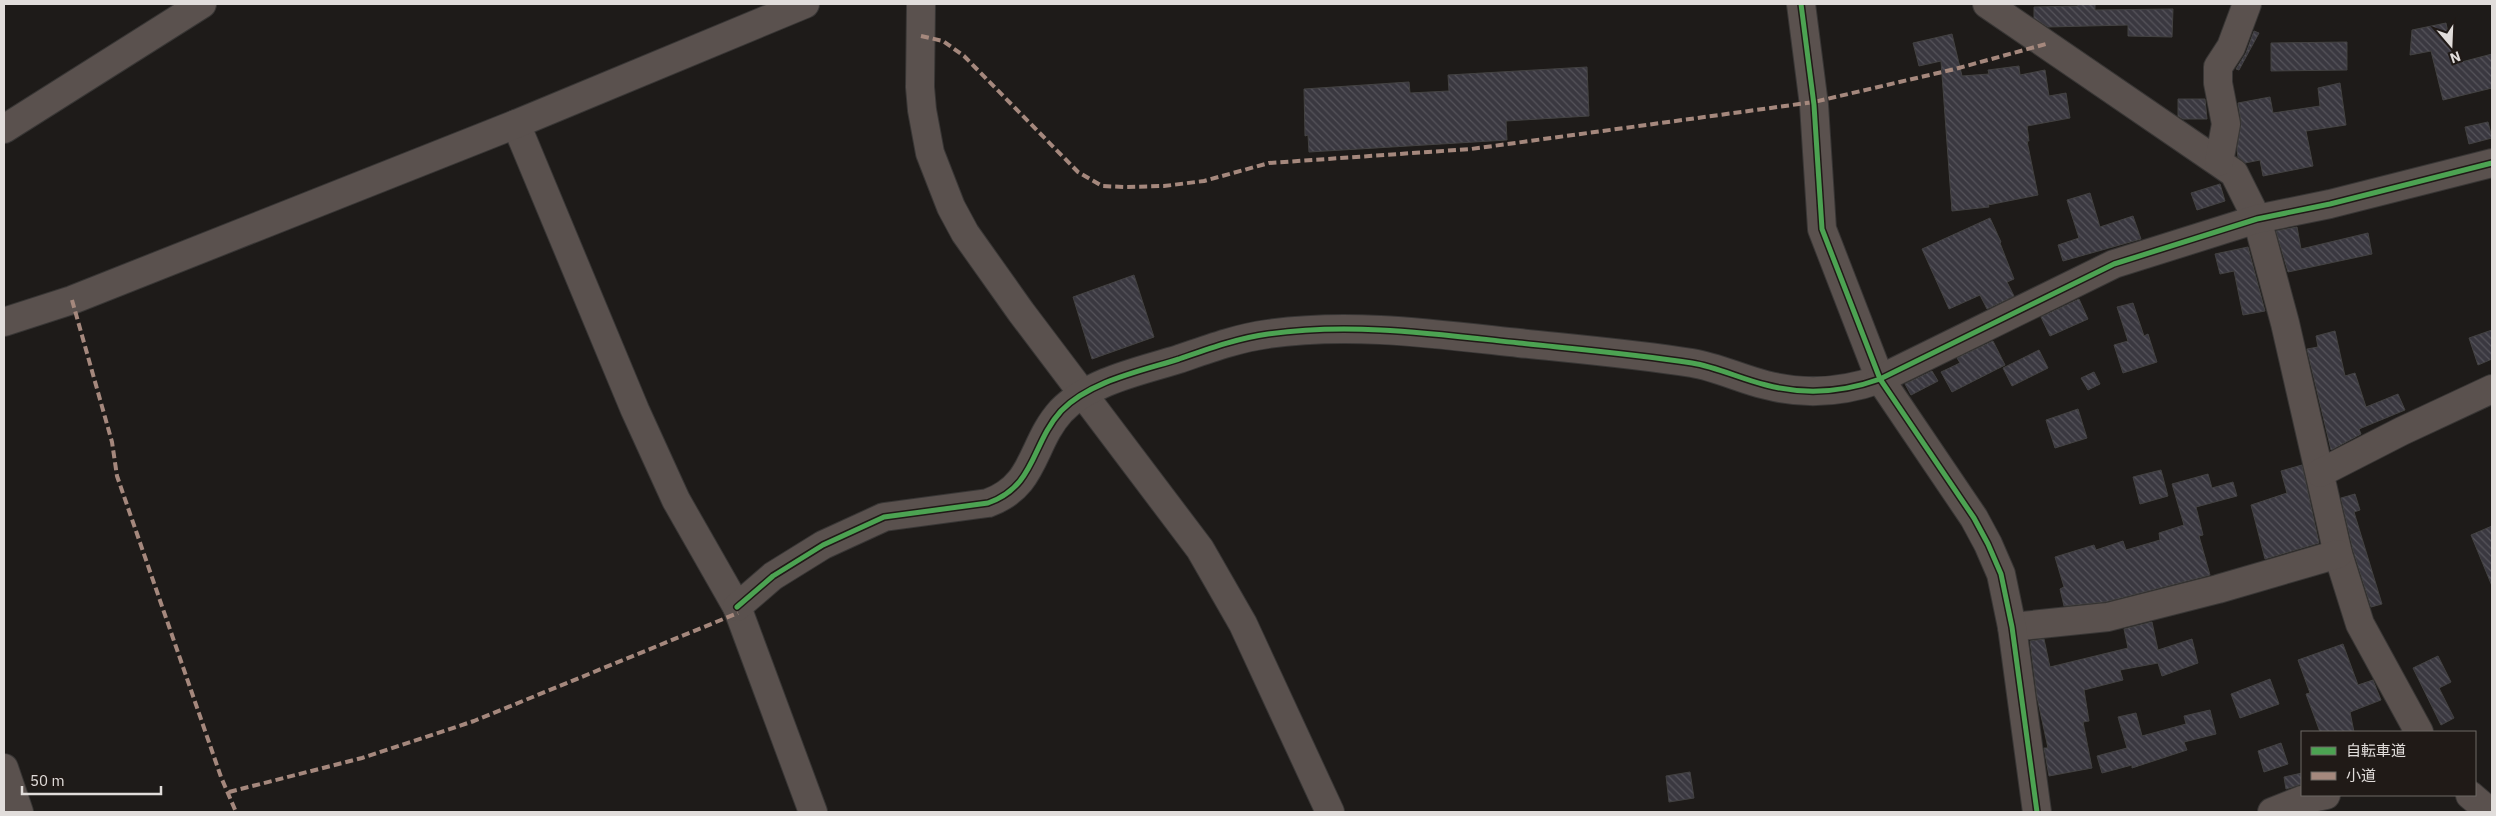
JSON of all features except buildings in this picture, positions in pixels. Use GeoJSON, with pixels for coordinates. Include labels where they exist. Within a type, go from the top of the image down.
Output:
{"type":"FeatureCollection","features":[{"type":"Feature","properties":{"kind":"street"},"geometry":{"type":"LineString","coordinates":[[4,128],[202,4]]}},
{"type":"Feature","properties":{"kind":"street"},"geometry":{"type":"LineString","coordinates":[[4,322],[72,300],[516,124],[804,4]]}},
{"type":"Feature","properties":{"kind":"street"},"geometry":{"type":"LineString","coordinates":[[921,4],[920,87],[922,110],[930,154],[945,195],[965,232],[986,264],[1200,549],[1221,582],[1243,624],[1330,812]]}},
{"type":"Feature","properties":{"kind":"street"},"geometry":{"type":"LineString","coordinates":[[1801,4],[1814,105],[1822,229],[1880,379],[1974,518],[2001,574],[2012,627],[2037,812]]}},
{"type":"Feature","properties":{"kind":"street"},"geometry":{"type":"LineString","coordinates":[[1987,4],[2234,172],[2257,218],[2285,323],[2338,554],[2360,624],[2418,731]]}},
{"type":"Feature","properties":{"kind":"street"},"geometry":{"type":"LineString","coordinates":[[2219,162],[2226,124],[2218,84],[2218,66],[2230,47],[2246,4]]}},
{"type":"Feature","properties":{"kind":"street"},"geometry":{"type":"LineString","coordinates":[[516,124],[635,410],[676,500],[737,607],[813,812]]}},
{"type":"Feature","properties":{"kind":"street"},"geometry":{"type":"LineString","coordinates":[[737,607],[773,576],[823,545],[884,518],[988,504],[1003,498],[1018,486],[1061,411],[1084,394],[1112,381],[1228,343],[1266,334],[1344,327],[1463,336],[1696,364],[1768,386],[1800,391],[1845,390],[1880,379],[2114,264],[2257,218],[2330,204],[2492,163]]}},
{"type":"Feature","properties":{"kind":"street"},"geometry":{"type":"LineString","coordinates":[[2320,473],[2410,427],[2492,389]]}},
{"type":"Feature","properties":{"kind":"street"},"geometry":{"type":"LineString","coordinates":[[2012,627],[2108,617],[2218,589],[2338,554]]}},
{"type":"Feature","properties":{"kind":"street"},"geometry":{"type":"LineString","coordinates":[[4,768],[19,812]]}},
{"type":"Feature","properties":{"kind":"street"},"geometry":{"type":"LineString","coordinates":[[2272,812],[2302,800],[2321,796]]}},
{"type":"Feature","properties":{"kind":"street"},"geometry":{"type":"LineString","coordinates":[[2471,796],[2490,812]]}},
{"type":"Feature","properties":{"kind":"marked path"},"geometry":{"type":"LineString","coordinates":[[921,36],[943,41],[964,56],[1078,172],[1102,186],[1125,187],[1164,186],[1204,181],[1269,163],[1471,149],[1814,102],[1955,69],[2046,44]]}},
{"type":"Feature","properties":{"kind":"marked path"},"geometry":{"type":"LineString","coordinates":[[72,300],[112,442],[117,476],[221,777],[236,812]]}},
{"type":"Feature","properties":{"kind":"marked path"},"geometry":{"type":"LineString","coordinates":[[229,792],[362,758],[474,721],[738,613]]}},
{"type":"Feature","properties":{"kind":"cycle path"},"geometry":{"type":"LineString","coordinates":[[737,607],[773,576],[823,545],[884,517],[988,503],[1004,496],[1024,475],[1051,424],[1061,411],[1086,392],[1117,378],[1246,338],[1268,334],[1331,329],[1362,329],[1456,336],[1627,354],[1692,363],[1711,367],[1766,385],[1809,391],[1852,387],[1880,379],[1822,229],[1814,105],[1801,4]]}},
{"type":"Feature","properties":{"kind":"cycle path"},"geometry":{"type":"LineString","coordinates":[[2037,812],[2012,627],[2001,574],[1974,518],[1880,379],[2114,264],[2257,219],[2330,204],[2492,163]]}}]}
